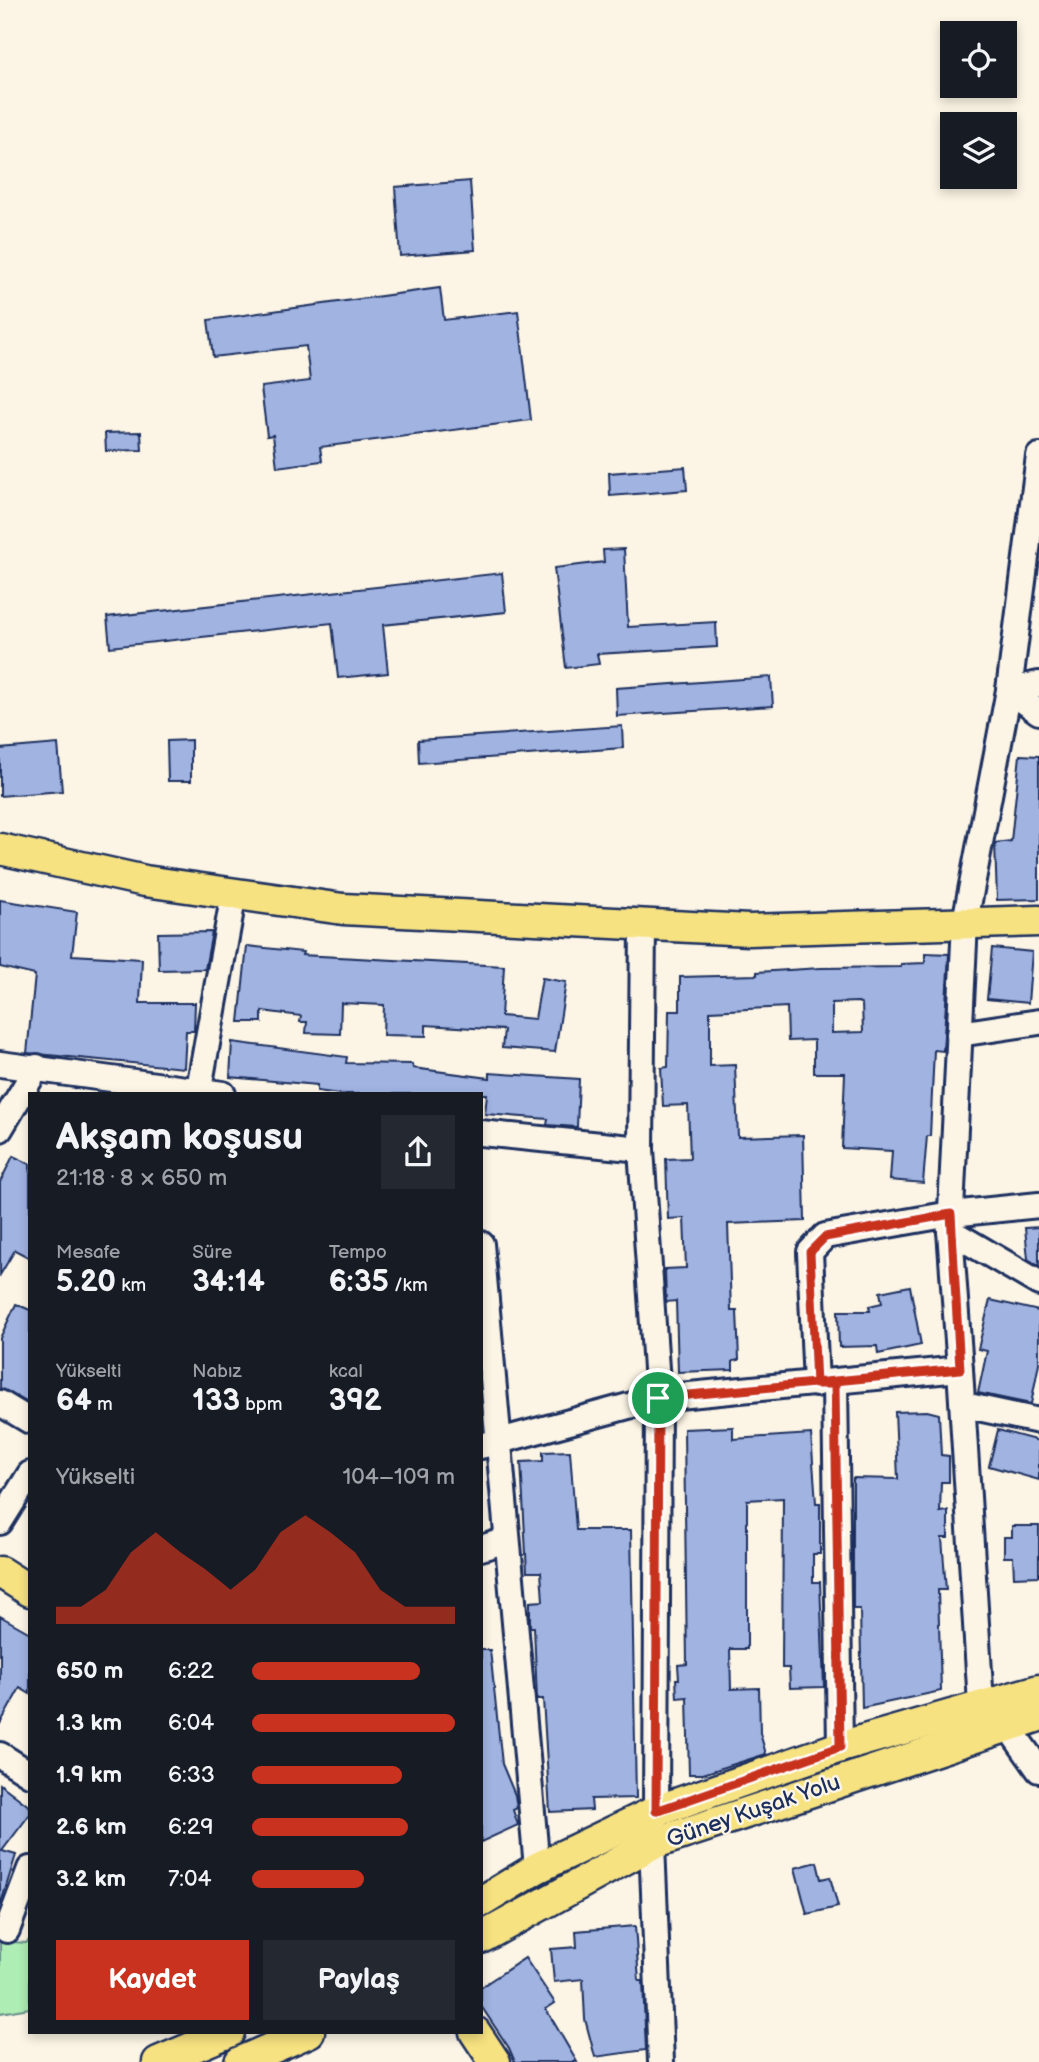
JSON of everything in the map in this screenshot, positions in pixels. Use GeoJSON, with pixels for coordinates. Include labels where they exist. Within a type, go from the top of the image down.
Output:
{"type":"FeatureCollection","features":[{"type":"Feature","properties":{"kind":"main road"},"geometry":{"type":"LineString","coordinates":[[0,849],[145,881],[343,909],[749,930],[1039,921]]}},
{"type":"Feature","properties":{"kind":"main road","name":"Güney Kuşak Yolu"},"geometry":{"type":"LineString","coordinates":[[483,1901],[537,1868],[656,1811],[840,1747],[981,1704],[1039,1690]]}},
{"type":"Feature","properties":{"kind":"main road","name":"Güney Kuşak Yolu"},"geometry":{"type":"LineString","coordinates":[[483,1937],[652,1844],[1039,1716]]}},
{"type":"Feature","properties":{"kind":"main road"},"geometry":{"type":"LineString","coordinates":[[158,2062],[224,2034]]}},
{"type":"Feature","properties":{"kind":"main road"},"geometry":{"type":"LineString","coordinates":[[240,2062],[304,2034]]}},
{"type":"Feature","properties":{"kind":"main road"},"geometry":{"type":"LineString","coordinates":[[476,2034],[495,2062]]}},
{"type":"Feature","properties":{"kind":"street"},"geometry":{"type":"LineString","coordinates":[[1039,456],[1037,496],[1009,690],[965,922],[950,1223],[964,1405],[981,1704],[1007,1725],[1039,1770]]}},
{"type":"Feature","properties":{"kind":"street"},"geometry":{"type":"LineString","coordinates":[[1009,690],[1039,684]]}},
{"type":"Feature","properties":{"kind":"street"},"geometry":{"type":"LineString","coordinates":[[1009,690],[1039,712]]}},
{"type":"Feature","properties":{"kind":"street"},"geometry":{"type":"LineString","coordinates":[[0,1064],[207,1092],[234,893]]}},
{"type":"Feature","properties":{"kind":"street"},"geometry":{"type":"LineString","coordinates":[[643,924],[641,1149],[658,1398],[656,1811],[652,1844],[661,2062]]}},
{"type":"Feature","properties":{"kind":"street"},"geometry":{"type":"LineString","coordinates":[[959,1034],[1039,1022]]}},
{"type":"Feature","properties":{"kind":"street"},"geometry":{"type":"LineString","coordinates":[[0,1129],[37,1067]]}},
{"type":"Feature","properties":{"kind":"street"},"geometry":{"type":"LineString","coordinates":[[483,1133],[641,1149]]}},
{"type":"Feature","properties":{"kind":"street"},"geometry":{"type":"LineString","coordinates":[[840,1747],[825,1384],[810,1252],[825,1237],[950,1223],[1039,1205]]}},
{"type":"Feature","properties":{"kind":"street"},"geometry":{"type":"LineString","coordinates":[[950,1223],[1039,1283]]}},
{"type":"Feature","properties":{"kind":"street"},"geometry":{"type":"LineString","coordinates":[[483,1290],[489,1444],[507,1540],[537,1868]]}},
{"type":"Feature","properties":{"kind":"street"},"geometry":{"type":"LineString","coordinates":[[489,1444],[658,1398],[960,1369]]}},
{"type":"Feature","properties":{"kind":"street"},"geometry":{"type":"LineString","coordinates":[[0,1403],[28,1420]]}},
{"type":"Feature","properties":{"kind":"street"},"geometry":{"type":"LineString","coordinates":[[964,1405],[1039,1421]]}},
{"type":"Feature","properties":{"kind":"street"},"geometry":{"type":"LineString","coordinates":[[0,1522],[28,1477]]}},
{"type":"Feature","properties":{"kind":"street"},"geometry":{"type":"LineString","coordinates":[[483,1547],[507,1540]]}},
{"type":"Feature","properties":{"kind":"street"},"geometry":{"type":"LineString","coordinates":[[0,1755],[28,1773]]}},
{"type":"Feature","properties":{"kind":"street"},"geometry":{"type":"LineString","coordinates":[[7,1930],[28,1874]]}},
{"type":"Feature","properties":{"kind":"green space"},"geometry":{"type":"Polygon","coordinates":[[[0,1941],[28,1941],[28,2008],[0,2013],[0,1941]]]}},
{"type":"Feature","properties":{"kind":"building"},"geometry":{"type":"Polygon","coordinates":[[[470,181],[475,250],[400,256],[395,187],[470,181]]]}},
{"type":"Feature","properties":{"kind":"building"},"geometry":{"type":"Polygon","coordinates":[[[440,288],[444,320],[518,311],[531,420],[320,447],[322,461],[277,467],[273,435],[267,436],[261,387],[310,381],[306,346],[213,357],[208,320],[440,288]]]}},
{"type":"Feature","properties":{"kind":"building"},"geometry":{"type":"Polygon","coordinates":[[[141,432],[142,450],[106,451],[105,433],[141,432]]]}},
{"type":"Feature","properties":{"kind":"building"},"geometry":{"type":"Polygon","coordinates":[[[685,467],[687,490],[610,496],[609,473],[685,467]]]}},
{"type":"Feature","properties":{"kind":"building"},"geometry":{"type":"Polygon","coordinates":[[[624,549],[628,627],[716,622],[717,647],[597,654],[599,664],[566,668],[554,568],[604,562],[603,550],[624,549]]]}},
{"type":"Feature","properties":{"kind":"building"},"geometry":{"type":"Polygon","coordinates":[[[502,573],[506,612],[383,625],[388,673],[338,678],[332,623],[110,647],[107,617],[502,573]]]}},
{"type":"Feature","properties":{"kind":"building"},"geometry":{"type":"Polygon","coordinates":[[[771,677],[773,706],[617,716],[616,688],[771,677]]]}},
{"type":"Feature","properties":{"kind":"building"},"geometry":{"type":"Polygon","coordinates":[[[622,726],[623,748],[419,763],[418,740],[622,726]]]}},
{"type":"Feature","properties":{"kind":"building"},"geometry":{"type":"Polygon","coordinates":[[[191,740],[191,781],[168,781],[167,741],[191,740]]]}},
{"type":"Feature","properties":{"kind":"building"},"geometry":{"type":"Polygon","coordinates":[[[58,744],[62,791],[0,796],[0,749],[58,744]]]}},
{"type":"Feature","properties":{"kind":"building"},"geometry":{"type":"Polygon","coordinates":[[[1020,755],[1039,756],[1039,899],[997,900],[995,843],[1011,841],[1020,755]]]}},
{"type":"Feature","properties":{"kind":"building"},"geometry":{"type":"Polygon","coordinates":[[[0,900],[77,912],[72,955],[142,959],[140,1003],[195,1003],[194,1031],[186,1031],[184,1068],[27,1053],[35,975],[0,967],[0,900]]]}},
{"type":"Feature","properties":{"kind":"building"},"geometry":{"type":"Polygon","coordinates":[[[212,932],[205,969],[159,970],[158,933],[212,932]]]}},
{"type":"Feature","properties":{"kind":"building"},"geometry":{"type":"Polygon","coordinates":[[[247,946],[303,952],[302,955],[504,966],[501,1016],[535,1019],[542,978],[566,982],[555,1052],[502,1048],[504,1030],[426,1025],[426,1036],[383,1035],[384,1005],[341,1003],[340,1034],[306,1033],[307,1022],[300,1022],[301,1016],[262,1011],[262,1022],[239,1022],[247,946]]]}},
{"type":"Feature","properties":{"kind":"building"},"geometry":{"type":"Polygon","coordinates":[[[992,948],[1032,952],[1028,1003],[987,999],[992,948]]]}},
{"type":"Feature","properties":{"kind":"building"},"geometry":{"type":"Polygon","coordinates":[[[925,953],[949,954],[943,1051],[934,1050],[930,1136],[927,1136],[923,1183],[890,1180],[892,1151],[842,1148],[845,1073],[814,1073],[814,1040],[788,1041],[787,1007],[710,1011],[710,1066],[735,1065],[738,1137],[803,1135],[805,1221],[728,1224],[731,1311],[737,1311],[739,1360],[733,1361],[733,1370],[678,1372],[676,1301],[666,1302],[665,1269],[686,1268],[684,1218],[668,1219],[666,1159],[690,1158],[688,1105],[663,1106],[661,1068],[668,1067],[669,1011],[680,1011],[680,977],[757,975],[757,972],[821,968],[901,967],[901,964],[925,963],[925,953]],[[832,1003],[832,1033],[863,1032],[862,1004],[832,1003]]]}},
{"type":"Feature","properties":{"kind":"building"},"geometry":{"type":"Polygon","coordinates":[[[232,1042],[347,1057],[346,1063],[412,1064],[413,1068],[490,1078],[490,1073],[579,1079],[577,1127],[547,1125],[548,1119],[485,1114],[487,1094],[483,1092],[324,1092],[317,1091],[317,1085],[230,1077],[232,1042]]]}},
{"type":"Feature","properties":{"kind":"building"},"geometry":{"type":"Polygon","coordinates":[[[13,1156],[28,1163],[28,1257],[15,1250],[0,1275],[0,1182],[13,1156]]]}},
{"type":"Feature","properties":{"kind":"building"},"geometry":{"type":"Polygon","coordinates":[[[1039,1227],[1039,1266],[1028,1259],[1025,1228],[1039,1227]]]}},
{"type":"Feature","properties":{"kind":"building"},"geometry":{"type":"Polygon","coordinates":[[[910,1286],[921,1345],[878,1354],[877,1346],[839,1347],[838,1311],[870,1311],[869,1306],[882,1303],[880,1292],[910,1286]]]}},
{"type":"Feature","properties":{"kind":"building"},"geometry":{"type":"Polygon","coordinates":[[[990,1300],[1039,1311],[1039,1363],[1031,1404],[978,1393],[987,1351],[978,1349],[990,1300]]]}},
{"type":"Feature","properties":{"kind":"building"},"geometry":{"type":"Polygon","coordinates":[[[16,1304],[28,1309],[28,1403],[0,1388],[0,1338],[16,1304]]]}},
{"type":"Feature","properties":{"kind":"building"},"geometry":{"type":"Polygon","coordinates":[[[927,1411],[939,1414],[941,1455],[949,1456],[949,1482],[941,1482],[940,1512],[948,1511],[948,1538],[942,1538],[946,1590],[938,1590],[941,1691],[862,1708],[860,1609],[853,1609],[853,1478],[898,1479],[895,1412],[927,1411]]]}},
{"type":"Feature","properties":{"kind":"building"},"geometry":{"type":"Polygon","coordinates":[[[733,1427],[733,1439],[811,1434],[816,1503],[820,1503],[820,1554],[813,1554],[813,1582],[820,1582],[824,1687],[790,1688],[789,1668],[782,1668],[783,1498],[747,1500],[747,1649],[730,1649],[731,1689],[759,1688],[760,1733],[766,1754],[703,1774],[689,1774],[687,1697],[677,1698],[676,1679],[679,1679],[678,1665],[687,1664],[684,1429],[733,1427]]]}},
{"type":"Feature","properties":{"kind":"building"},"geometry":{"type":"Polygon","coordinates":[[[998,1430],[1039,1441],[1039,1480],[989,1466],[998,1430]]]}},
{"type":"Feature","properties":{"kind":"building"},"geometry":{"type":"Polygon","coordinates":[[[570,1451],[576,1530],[631,1530],[636,1798],[591,1799],[592,1810],[550,1812],[543,1699],[537,1699],[534,1627],[530,1627],[530,1602],[543,1601],[541,1572],[527,1572],[521,1462],[543,1461],[543,1452],[570,1451]]]}},
{"type":"Feature","properties":{"kind":"building"},"geometry":{"type":"Polygon","coordinates":[[[1012,1526],[1039,1526],[1039,1576],[1014,1577],[1013,1557],[1004,1557],[1004,1537],[1012,1537],[1012,1526]]]}},
{"type":"Feature","properties":{"kind":"building"},"geometry":{"type":"Polygon","coordinates":[[[0,1616],[28,1632],[28,1693],[20,1688],[0,1724],[0,1616]]]}},
{"type":"Feature","properties":{"kind":"building"},"geometry":{"type":"Polygon","coordinates":[[[483,1650],[490,1650],[502,1764],[515,1795],[517,1808],[513,1810],[518,1825],[483,1841],[483,1650]]]}},
{"type":"Feature","properties":{"kind":"building"},"geometry":{"type":"Polygon","coordinates":[[[0,1784],[28,1805],[28,1817],[2,1851],[16,1855],[0,1906],[0,1784]]]}},
{"type":"Feature","properties":{"kind":"building"},"geometry":{"type":"Polygon","coordinates":[[[817,1862],[821,1879],[830,1877],[838,1907],[807,1914],[795,1868],[817,1862]]]}},
{"type":"Feature","properties":{"kind":"building"},"geometry":{"type":"Polygon","coordinates":[[[635,1926],[639,1981],[643,1981],[646,2050],[595,2057],[585,2019],[583,1979],[554,1982],[551,1949],[577,1947],[576,1931],[635,1926]]]}},
{"type":"Feature","properties":{"kind":"building"},"geometry":{"type":"Polygon","coordinates":[[[525,1958],[555,2003],[546,2009],[577,2062],[515,2062],[483,2009],[483,1986],[525,1958]]]}},
{"type":"Feature","properties":{"kind":"route"},"geometry":{"type":"LineString","coordinates":[[658,1398],[657,1502],[656,1811],[840,1747],[835,1384],[816,1384],[810,1252],[825,1237],[951,1214],[960,1369],[835,1384],[658,1398]]}}]}
